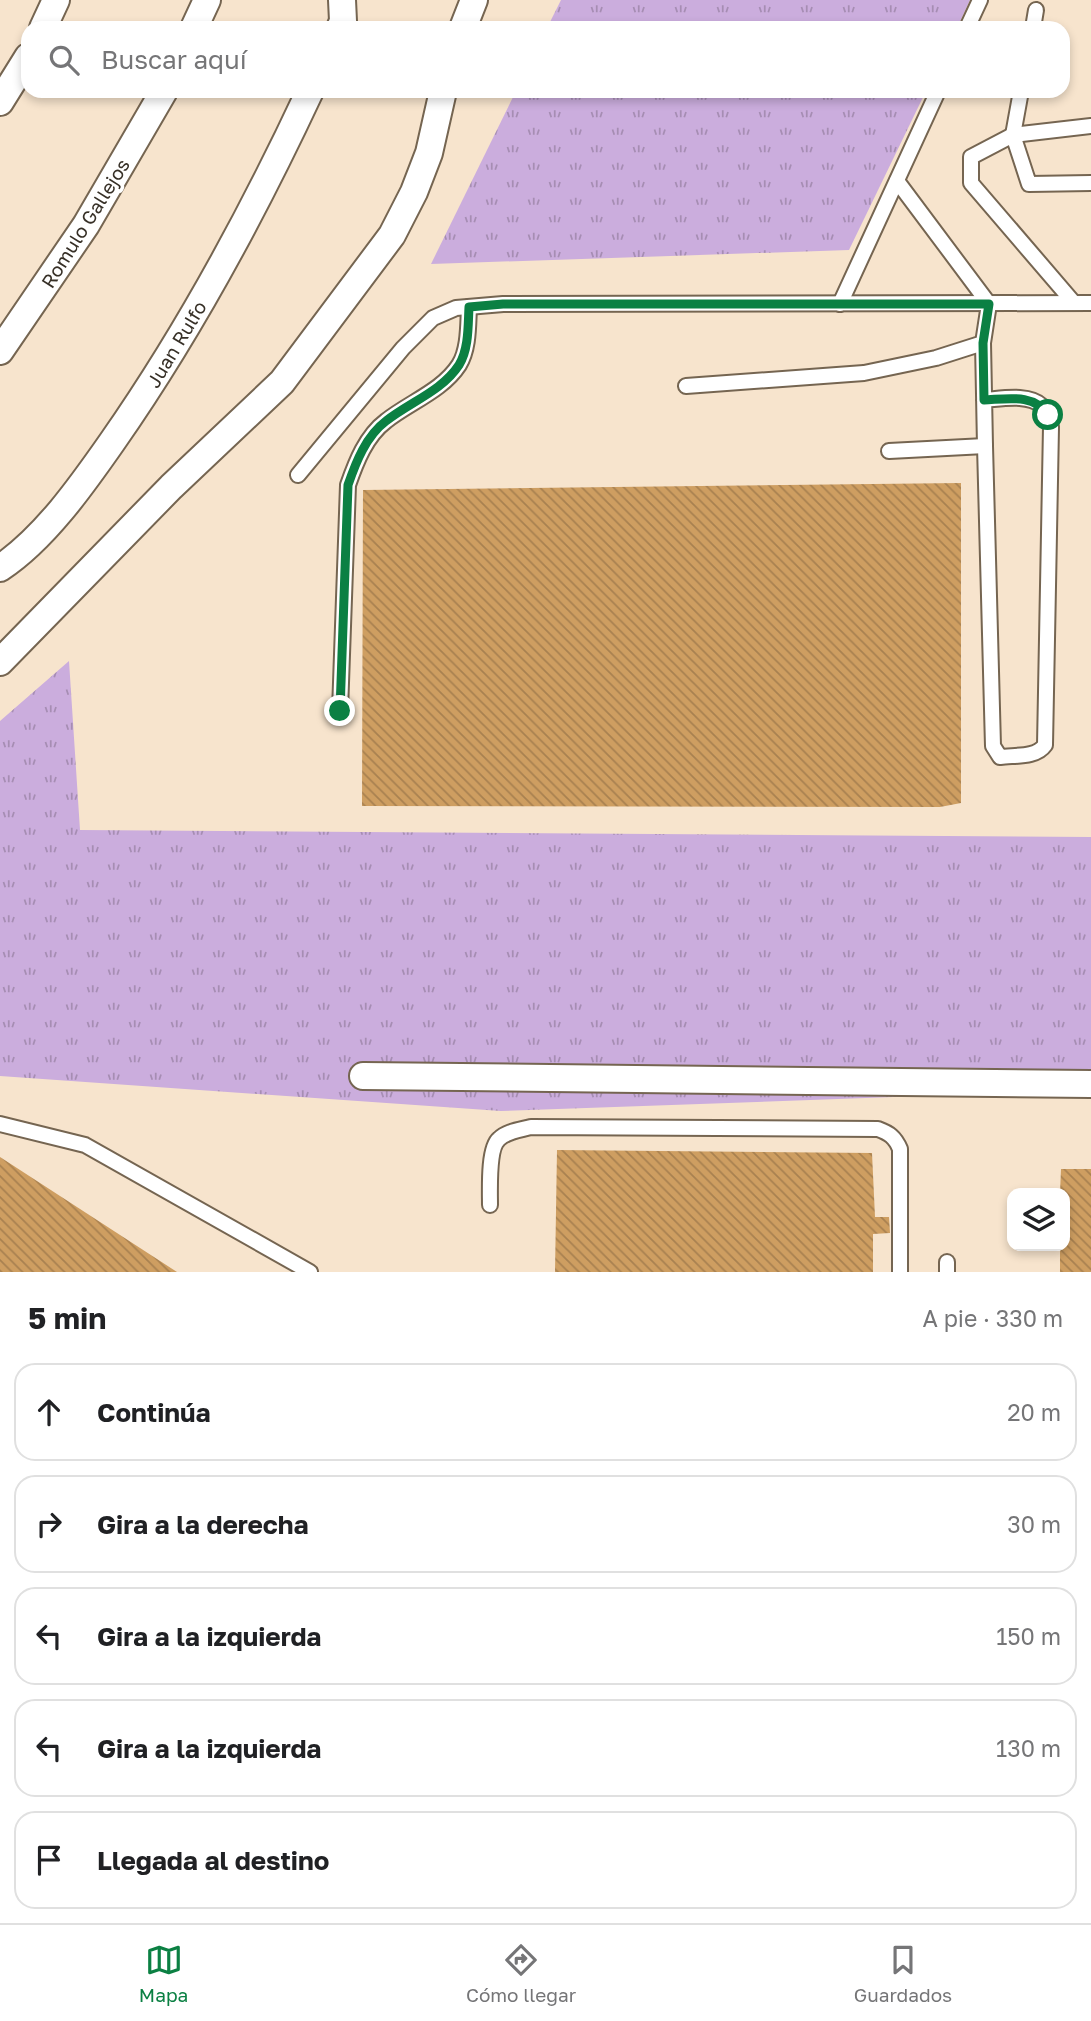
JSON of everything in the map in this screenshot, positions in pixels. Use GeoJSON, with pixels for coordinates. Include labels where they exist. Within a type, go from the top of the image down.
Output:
{"type":"FeatureCollection","features":[{"type":"Feature","properties":{"kind":"street"},"geometry":{"type":"LineString","coordinates":[[46,21],[56,0]]}},
{"type":"Feature","properties":{"kind":"street"},"geometry":{"type":"LineString","coordinates":[[197,21],[207,0]]}},
{"type":"Feature","properties":{"kind":"street"},"geometry":{"type":"LineString","coordinates":[[342,0],[343,21]]}},
{"type":"Feature","properties":{"kind":"street"},"geometry":{"type":"LineString","coordinates":[[466,21],[474,0]]}},
{"type":"Feature","properties":{"kind":"street"},"geometry":{"type":"LineString","coordinates":[[0,102],[21,68]]}},
{"type":"Feature","properties":{"kind":"street","name":"Romulo Gallejos"},"geometry":{"type":"LineString","coordinates":[[0,351],[86,225],[160,98]]}},
{"type":"Feature","properties":{"kind":"street","name":"Juan Rulfo"},"geometry":{"type":"LineString","coordinates":[[0,568],[19,553],[88,477],[152,385],[226,257],[276,164],[307,98]]}},
{"type":"Feature","properties":{"kind":"street"},"geometry":{"type":"LineString","coordinates":[[0,662],[172,487],[282,382],[392,235],[414,192],[429,153],[441,98]]}},
{"type":"Feature","properties":{"kind":"street"},"geometry":{"type":"LineString","coordinates":[[363,1076],[1091,1084]]}},
{"type":"Feature","properties":{"kind":"lane"},"geometry":{"type":"LineString","coordinates":[[970,21],[980,0]]}},
{"type":"Feature","properties":{"kind":"lane"},"geometry":{"type":"LineString","coordinates":[[1034,21],[1036,10]]}},
{"type":"Feature","properties":{"kind":"lane"},"geometry":{"type":"LineString","coordinates":[[840,304],[936,98]]}},
{"type":"Feature","properties":{"kind":"lane"},"geometry":{"type":"LineString","coordinates":[[1020,98],[1013,135],[1029,184],[1091,183]]}},
{"type":"Feature","properties":{"kind":"lane"},"geometry":{"type":"LineString","coordinates":[[1074,303],[971,183],[971,157],[1013,135],[1091,126]]}},
{"type":"Feature","properties":{"kind":"lane"},"geometry":{"type":"LineString","coordinates":[[897,181],[989,304],[983,343],[984,400],[985,446],[993,746],[1000,757],[1034,754],[1045,745],[1051,428],[1042,405],[1030,400],[984,400]]}},
{"type":"Feature","properties":{"kind":"lane"},"geometry":{"type":"LineString","coordinates":[[298,475],[404,348],[433,318],[456,308],[503,304],[1091,303]]}},
{"type":"Feature","properties":{"kind":"lane"},"geometry":{"type":"LineString","coordinates":[[340,711],[348,485],[358,455],[384,422],[445,380],[460,363],[467,337],[469,307]]}},
{"type":"Feature","properties":{"kind":"lane"},"geometry":{"type":"LineString","coordinates":[[686,386],[864,373],[936,358],[983,343]]}},
{"type":"Feature","properties":{"kind":"lane"},"geometry":{"type":"LineString","coordinates":[[890,451],[985,446]]}},
{"type":"Feature","properties":{"kind":"lane"},"geometry":{"type":"LineString","coordinates":[[0,1124],[85,1145],[310,1272]]}},
{"type":"Feature","properties":{"kind":"lane"},"geometry":{"type":"LineString","coordinates":[[490,1205],[493,1146],[500,1138],[531,1127],[878,1129],[888,1132],[897,1140],[900,1149],[900,1272]]}},
{"type":"Feature","properties":{"kind":"green space"},"geometry":{"type":"Polygon","coordinates":[[[561,0],[970,0],[960,21],[550,21],[561,0]]]}},
{"type":"Feature","properties":{"kind":"green space"},"geometry":{"type":"Polygon","coordinates":[[[513,98],[923,98],[849,250],[431,264],[513,98]]]}},
{"type":"Feature","properties":{"kind":"green space"},"geometry":{"type":"Polygon","coordinates":[[[69,661],[80,830],[1091,837],[1091,1090],[501,1111],[0,1076],[0,721],[69,661]]]}},
{"type":"Feature","properties":{"kind":"building"},"geometry":{"type":"Polygon","coordinates":[[[961,483],[961,803],[940,807],[362,806],[363,490],[961,483]]]}},
{"type":"Feature","properties":{"kind":"building"},"geometry":{"type":"Polygon","coordinates":[[[557,1150],[872,1153],[875,1217],[889,1217],[890,1233],[873,1234],[873,1272],[555,1272],[557,1150]]]}},
{"type":"Feature","properties":{"kind":"building"},"geometry":{"type":"Polygon","coordinates":[[[0,1157],[177,1272],[0,1272],[0,1157]]]}},
{"type":"Feature","properties":{"kind":"building"},"geometry":{"type":"Polygon","coordinates":[[[1061,1169],[1091,1169],[1091,1272],[1060,1272],[1060,1251],[1070,1251],[1070,1188],[1060,1188],[1061,1169]]]}},
{"type":"Feature","properties":{"kind":"route"},"geometry":{"type":"LineString","coordinates":[[340,711],[348,485],[358,455],[384,422],[427,394],[445,380],[460,363],[467,337],[469,307],[503,304],[989,304],[983,343],[984,400],[1030,400],[1042,405],[1048,415]]}}]}
